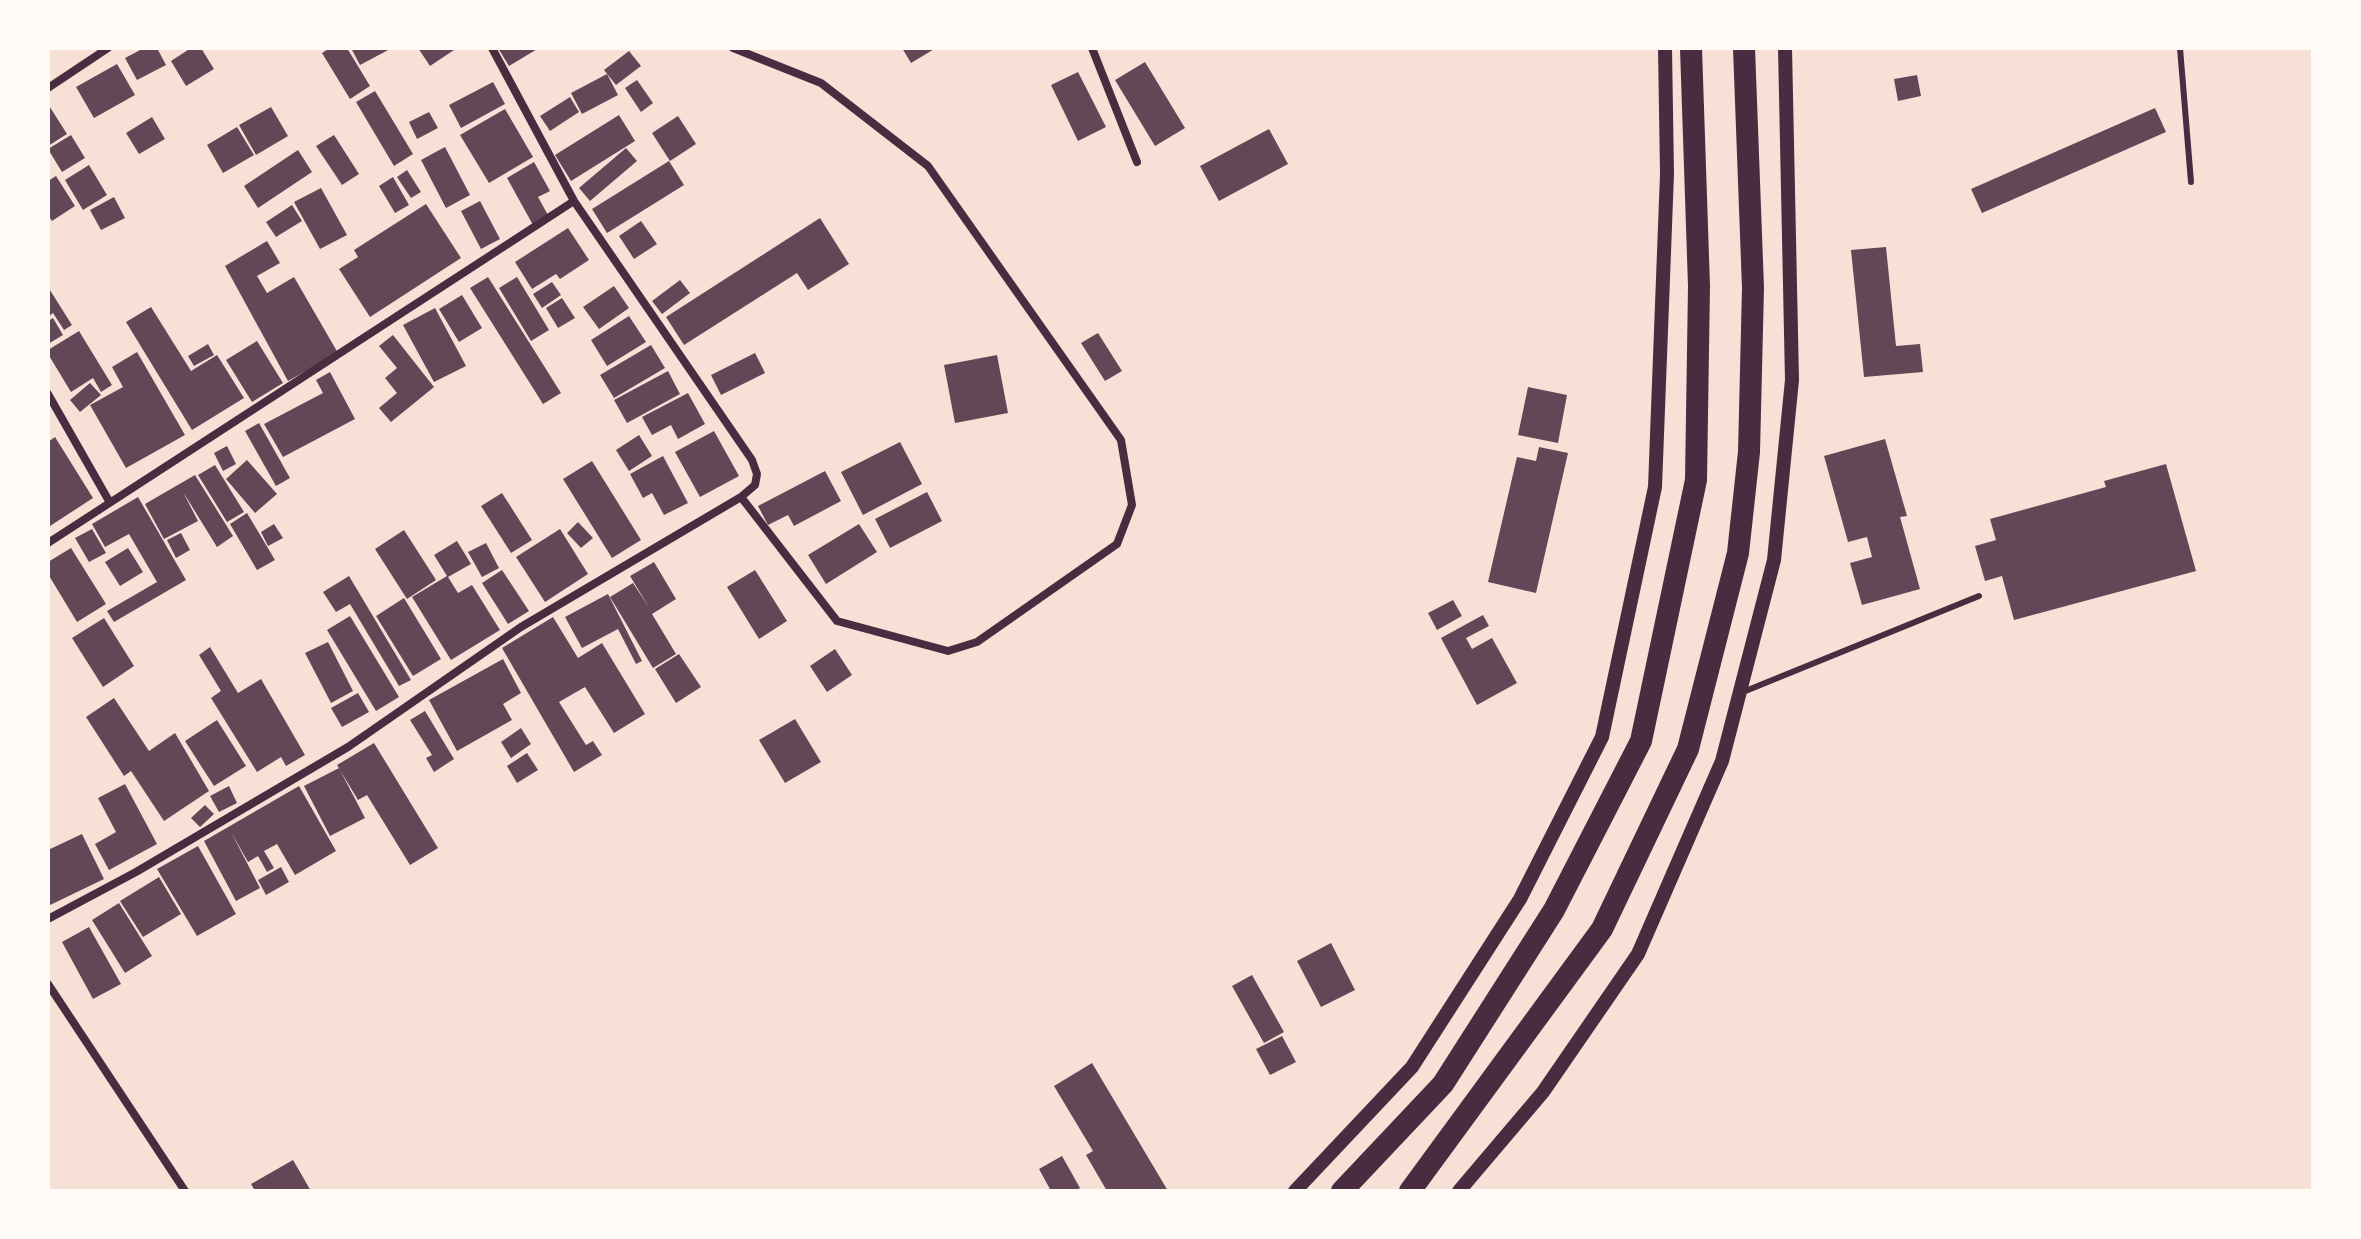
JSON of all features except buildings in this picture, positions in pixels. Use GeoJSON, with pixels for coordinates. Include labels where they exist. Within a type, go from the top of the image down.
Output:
{"type":"FeatureCollection","features":[{"type":"Feature","properties":{"kind":"highway"},"geometry":{"type":"LineString","coordinates":[[1342,1191],[1443,1084],[1554,910],[1641,741],[1696,480],[1699,286],[1691,48]]}},
{"type":"Feature","properties":{"kind":"highway"},"geometry":{"type":"LineString","coordinates":[[1410,1191],[1602,929],[1688,749],[1738,553],[1749,452],[1753,288],[1744,48]]}},
{"type":"Feature","properties":{"kind":"street"},"geometry":{"type":"LineString","coordinates":[[48,88],[108,48]]}},
{"type":"Feature","properties":{"kind":"street"},"geometry":{"type":"LineString","coordinates":[[48,919],[136,872],[348,747],[521,627],[741,497],[755,485],[757,474],[752,460],[574,201],[492,48]]}},
{"type":"Feature","properties":{"kind":"street"},"geometry":{"type":"LineString","coordinates":[[733,48],[821,83],[928,166],[1121,440],[1132,505],[1117,544],[977,642],[948,651],[837,621],[741,497]]}},
{"type":"Feature","properties":{"kind":"street"},"geometry":{"type":"LineString","coordinates":[[1092,48],[1137,162]]}},
{"type":"Feature","properties":{"kind":"street"},"geometry":{"type":"LineString","coordinates":[[1295,1191],[1412,1067],[1520,899],[1602,737],[1655,487],[1667,174],[1665,48]]}},
{"type":"Feature","properties":{"kind":"street"},"geometry":{"type":"LineString","coordinates":[[1459,1191],[1543,1092],[1638,954],[1722,761],[1774,560],[1792,380],[1785,48]]}},
{"type":"Feature","properties":{"kind":"street"},"geometry":{"type":"LineString","coordinates":[[48,543],[574,201]]}},
{"type":"Feature","properties":{"kind":"street"},"geometry":{"type":"LineString","coordinates":[[48,394],[109,501]]}},
{"type":"Feature","properties":{"kind":"street"},"geometry":{"type":"LineString","coordinates":[[48,984],[185,1191]]}},
{"type":"Feature","properties":{"kind":"lane"},"geometry":{"type":"LineString","coordinates":[[2180,48],[2191,182]]}},
{"type":"Feature","properties":{"kind":"lane"},"geometry":{"type":"LineString","coordinates":[[1740,693],[1979,596]]}}]}
